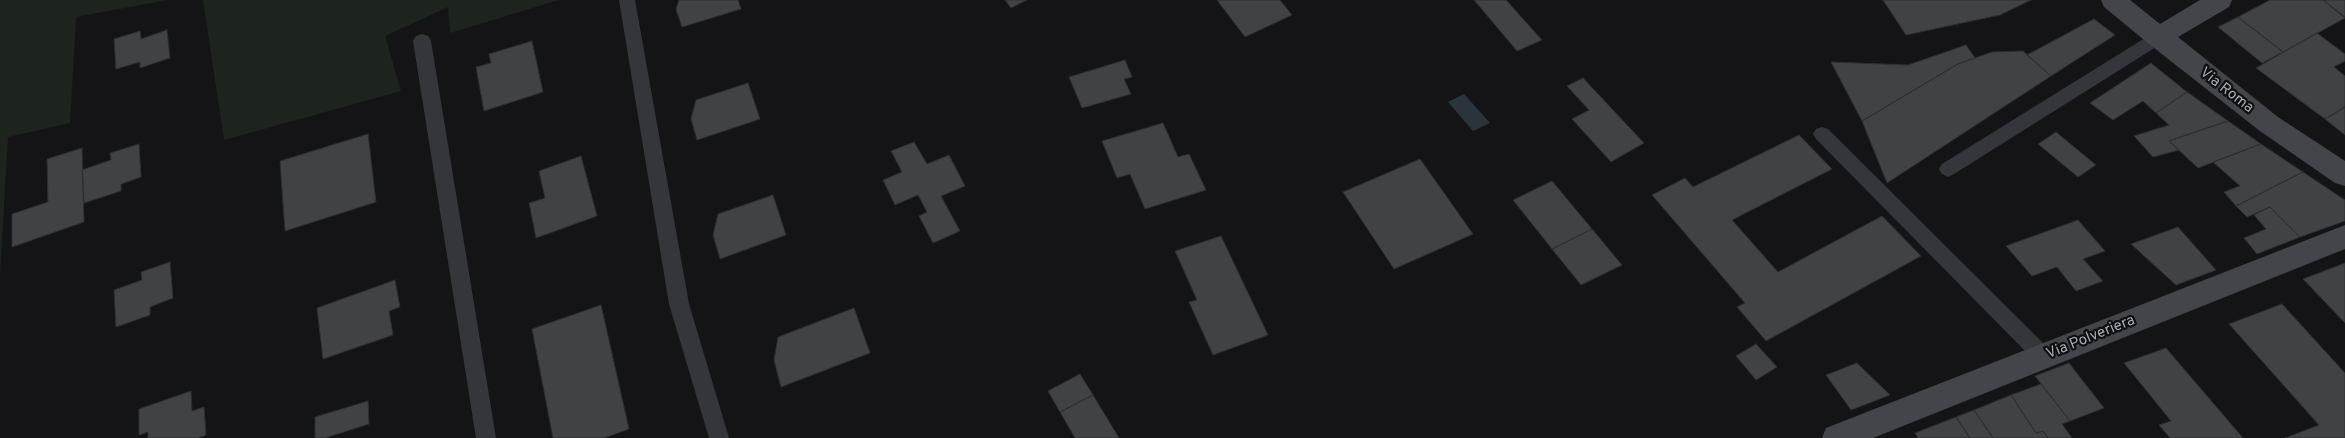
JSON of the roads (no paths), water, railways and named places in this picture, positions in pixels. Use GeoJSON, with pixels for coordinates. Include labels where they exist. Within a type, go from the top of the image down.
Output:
{"type":"FeatureCollection","features":[{"type":"Feature","properties":{"kind":"street","name":"Via Roma"},"geometry":{"type":"LineString","coordinates":[[2113,0],[2269,124],[2345,175]]}},
{"type":"Feature","properties":{"kind":"street"},"geometry":{"type":"LineString","coordinates":[[2158,37],[2220,0]]}},
{"type":"Feature","properties":{"kind":"street","name":"Via Polveriera"},"geometry":{"type":"LineString","coordinates":[[1837,438],[2345,237]]}},
{"type":"Feature","properties":{"kind":"lane"},"geometry":{"type":"LineString","coordinates":[[627,0],[679,304],[719,438]]}},
{"type":"Feature","properties":{"kind":"lane"},"geometry":{"type":"LineString","coordinates":[[1948,169],[2158,37]]}},
{"type":"Feature","properties":{"kind":"lane"},"geometry":{"type":"LineString","coordinates":[[422,41],[486,438]]}},
{"type":"Feature","properties":{"kind":"lane"},"geometry":{"type":"LineString","coordinates":[[1822,134],[2044,357]]}}]}
